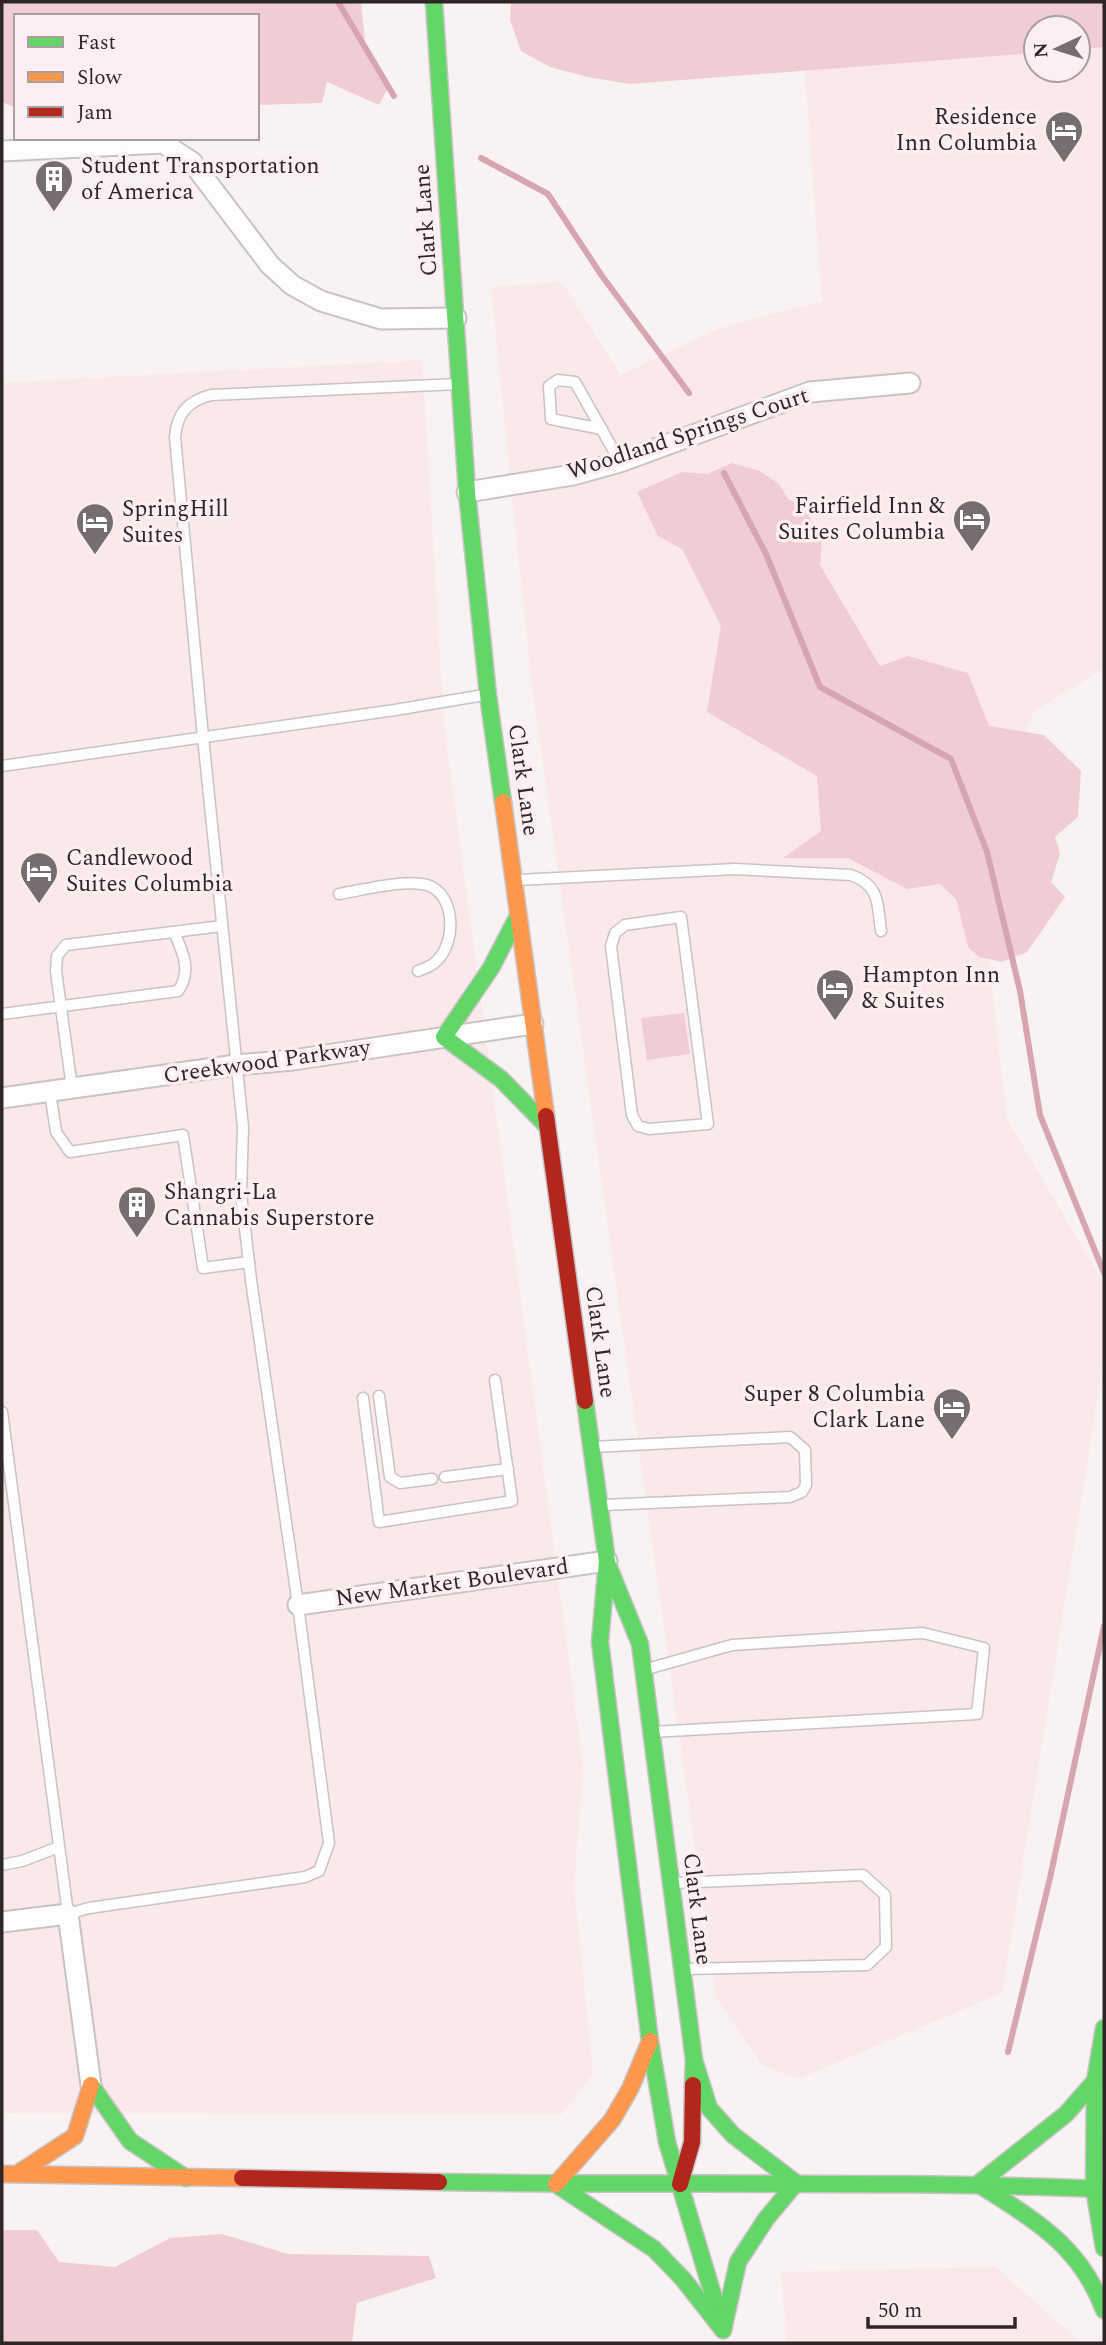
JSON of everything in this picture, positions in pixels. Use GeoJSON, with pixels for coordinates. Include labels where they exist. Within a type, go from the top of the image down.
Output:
{"type":"FeatureCollection","features":[{"type":"Feature","properties":{"kind":"main road","name":"Clark Lane"},"geometry":{"type":"LineString","coordinates":[[434,2],[467,492],[488,695],[607,1561],[600,1642],[650,2041],[667,2142],[725,2337]]}},
{"type":"Feature","properties":{"kind":"main road"},"geometry":{"type":"LineString","coordinates":[[518,916],[491,968],[444,1037],[501,1079],[547,1126]]}},
{"type":"Feature","properties":{"kind":"main road","name":"Clark Lane"},"geometry":{"type":"LineString","coordinates":[[607,1561],[640,1644],[694,2060],[692,2142],[680,2185]]}},
{"type":"Feature","properties":{"kind":"main road"},"geometry":{"type":"LineString","coordinates":[[1104,2028],[1095,2081],[1104,2248]]}},
{"type":"Feature","properties":{"kind":"main road"},"geometry":{"type":"LineString","coordinates":[[556,2184],[612,2120],[630,2089],[650,2041]]}},
{"type":"Feature","properties":{"kind":"main road"},"geometry":{"type":"LineString","coordinates":[[694,2060],[709,2108],[733,2135],[796,2183]]}},
{"type":"Feature","properties":{"kind":"main road"},"geometry":{"type":"LineString","coordinates":[[978,2184],[1066,2114],[1095,2081]]}},
{"type":"Feature","properties":{"kind":"main road"},"geometry":{"type":"LineString","coordinates":[[9,2174],[75,2136],[91,2085]]}},
{"type":"Feature","properties":{"kind":"main road"},"geometry":{"type":"LineString","coordinates":[[91,2085],[130,2141],[186,2178]]}},
{"type":"Feature","properties":{"kind":"main road"},"geometry":{"type":"LineString","coordinates":[[9,2174],[556,2184],[978,2184],[1099,2189]]}},
{"type":"Feature","properties":{"kind":"main road"},"geometry":{"type":"LineString","coordinates":[[725,2337],[738,2262],[766,2219],[796,2183]]}},
{"type":"Feature","properties":{"kind":"main road"},"geometry":{"type":"LineString","coordinates":[[556,2184],[654,2249],[682,2279],[725,2337]]}},
{"type":"Feature","properties":{"kind":"main road"},"geometry":{"type":"LineString","coordinates":[[978,2184],[1039,2224],[1071,2254],[1093,2282],[1104,2310]]}},
{"type":"Feature","properties":{"kind":"street"},"geometry":{"type":"LineString","coordinates":[[2,151],[163,143],[192,162],[270,265],[292,285],[321,301],[381,319],[456,318]]}},
{"type":"Feature","properties":{"kind":"street","name":"Woodland Springs Court"},"geometry":{"type":"LineString","coordinates":[[467,492],[573,475],[620,462],[810,392],[909,383]]}},
{"type":"Feature","properties":{"kind":"street","name":"Creekwood Parkway"},"geometry":{"type":"LineString","coordinates":[[2,1098],[236,1065],[293,1060],[533,1024]]}},
{"type":"Feature","properties":{"kind":"street","name":"New Market Boulevard"},"geometry":{"type":"LineString","coordinates":[[298,1605],[607,1561]]}},
{"type":"Feature","properties":{"kind":"street"},"geometry":{"type":"LineString","coordinates":[[2,1922],[68,1914],[91,2085]]}},
{"type":"Feature","properties":{"kind":"lane"},"geometry":{"type":"LineString","coordinates":[[602,429],[551,419],[550,386],[558,380],[575,382],[602,429],[620,462]]}},
{"type":"Feature","properties":{"kind":"lane"},"geometry":{"type":"LineString","coordinates":[[2,1412],[68,1914],[89,1908],[305,1877],[319,1871],[329,1843],[241,1194],[243,1127],[203,737],[175,437],[176,422],[185,407],[197,398],[211,395],[459,384]]}},
{"type":"Feature","properties":{"kind":"lane"},"geometry":{"type":"LineString","coordinates":[[2,766],[488,695]]}},
{"type":"Feature","properties":{"kind":"lane"},"geometry":{"type":"LineString","coordinates":[[513,880],[735,869],[850,875],[863,879],[871,886],[877,898],[881,932]]}},
{"type":"Feature","properties":{"kind":"lane"},"geometry":{"type":"LineString","coordinates":[[339,894],[404,884],[433,887],[444,898],[450,918],[450,936],[435,963],[418,971]]}},
{"type":"Feature","properties":{"kind":"lane"},"geometry":{"type":"LineString","coordinates":[[681,917],[708,1124],[649,1129],[638,1126],[632,1115],[620,1012],[611,946],[615,933],[625,925],[681,917]]}},
{"type":"Feature","properties":{"kind":"lane"},"geometry":{"type":"LineString","coordinates":[[72,1088],[57,956],[66,945],[222,926]]}},
{"type":"Feature","properties":{"kind":"lane"},"geometry":{"type":"LineString","coordinates":[[2,1014],[178,991],[184,982],[186,965],[183,950],[174,932]]}},
{"type":"Feature","properties":{"kind":"lane"},"geometry":{"type":"LineString","coordinates":[[50,1092],[57,1132],[70,1152],[183,1135],[203,1268],[249,1262]]}},
{"type":"Feature","properties":{"kind":"lane"},"geometry":{"type":"LineString","coordinates":[[363,1398],[379,1522],[512,1501],[495,1380]]}},
{"type":"Feature","properties":{"kind":"lane"},"geometry":{"type":"LineString","coordinates":[[379,1396],[390,1477],[400,1483],[432,1479]]}},
{"type":"Feature","properties":{"kind":"lane"},"geometry":{"type":"LineString","coordinates":[[592,1447],[790,1437],[805,1450],[806,1485],[802,1492],[790,1497],[599,1505]]}},
{"type":"Feature","properties":{"kind":"lane"},"geometry":{"type":"LineString","coordinates":[[445,1477],[508,1469]]}},
{"type":"Feature","properties":{"kind":"lane"},"geometry":{"type":"LineString","coordinates":[[643,1670],[732,1645],[745,1644],[923,1633],[984,1648],[977,1714],[652,1732]]}},
{"type":"Feature","properties":{"kind":"lane"},"geometry":{"type":"LineString","coordinates":[[2,1865],[22,1861],[59,1847]]}},
{"type":"Feature","properties":{"kind":"lane"},"geometry":{"type":"LineString","coordinates":[[671,1884],[863,1875],[885,1895],[886,1947],[867,1965],[682,1969]]}},
{"type":"Feature","properties":{"kind":"shaded area"},"geometry":{"type":"Polygon","coordinates":[[[2,2],[361,2],[366,52],[388,88],[379,105],[327,82],[322,103],[259,105],[259,14],[14,14],[14,108],[2,102],[2,2]]]}},
{"type":"Feature","properties":{"kind":"shaded area"},"geometry":{"type":"Polygon","coordinates":[[[511,2],[1104,2],[1104,47],[1092,48],[1092,14],[1022,14],[1022,54],[630,84],[550,67],[521,51],[510,20],[511,2]]]}},
{"type":"Feature","properties":{"kind":"shaded area"},"geometry":{"type":"Polygon","coordinates":[[[1104,8],[1104,668],[1034,712],[975,842],[1007,1119],[1104,1284],[1104,1357],[1002,1993],[798,2079],[762,2065],[716,1998],[531,678],[491,287],[562,282],[621,375],[717,329],[822,301],[802,34],[1022,15],[1022,84],[1092,84],[1092,14],[1034,14],[1104,8]]]}},
{"type":"Feature","properties":{"kind":"shaded area"},"geometry":{"type":"Polygon","coordinates":[[[422,360],[444,725],[583,1766],[574,1887],[593,2074],[562,2114],[2,2113],[2,383],[422,360]]]}},
{"type":"Feature","properties":{"kind":"shaded area"},"geometry":{"type":"Polygon","coordinates":[[[732,463],[760,471],[779,484],[788,499],[804,507],[822,538],[820,565],[880,666],[908,656],[968,673],[989,726],[1044,735],[1081,771],[1078,817],[1055,837],[1060,854],[1051,882],[1065,897],[1027,952],[1002,962],[979,957],[968,947],[956,899],[940,884],[907,889],[848,858],[783,858],[821,831],[817,776],[707,712],[721,626],[682,549],[658,536],[637,492],[682,472],[707,474],[732,463]]]}},
{"type":"Feature","properties":{"kind":"shaded area"},"geometry":{"type":"Polygon","coordinates":[[[684,1013],[690,1054],[647,1060],[641,1018],[684,1013]]]}},
{"type":"Feature","properties":{"kind":"shaded area"},"geometry":{"type":"Polygon","coordinates":[[[2,2230],[37,2230],[59,2262],[115,2267],[170,2238],[222,2234],[288,2254],[429,2256],[436,2278],[357,2303],[352,2343],[2,2343],[2,2230]]]}},
{"type":"Feature","properties":{"kind":"shaded area"},"geometry":{"type":"Polygon","coordinates":[[[996,2267],[1081,2343],[787,2343],[781,2272],[996,2267]]]}},
{"type":"Feature","properties":{"kind":"waterway"},"geometry":{"type":"LineString","coordinates":[[338,2],[394,96]]}},
{"type":"Feature","properties":{"kind":"waterway"},"geometry":{"type":"LineString","coordinates":[[481,158],[548,194],[602,276],[689,393]]}},
{"type":"Feature","properties":{"kind":"waterway"},"geometry":{"type":"LineString","coordinates":[[724,473],[766,554],[820,687],[951,759],[987,852],[1020,991],[1040,1115],[1104,1273]]}},
{"type":"Feature","properties":{"kind":"waterway"},"geometry":{"type":"LineString","coordinates":[[1008,2052],[1050,1878],[1104,1626]]}},
{"type":"Feature","properties":{"kind":"traffic: fast"},"geometry":{"type":"LineString","coordinates":[[434,2],[467,492],[488,695],[503,802]]}},
{"type":"Feature","properties":{"kind":"traffic: fast"},"geometry":{"type":"LineString","coordinates":[[518,916],[491,968],[444,1037],[501,1079],[547,1126]]}},
{"type":"Feature","properties":{"kind":"traffic: fast"},"geometry":{"type":"LineString","coordinates":[[585,1401],[607,1561],[600,1642],[650,2041],[667,2142],[720,2318]]}},
{"type":"Feature","properties":{"kind":"traffic: fast"},"geometry":{"type":"LineString","coordinates":[[608,1565],[640,1644],[694,2060],[693,2085]]}},
{"type":"Feature","properties":{"kind":"traffic: fast"},"geometry":{"type":"LineString","coordinates":[[1104,2028],[1095,2081],[1094,2188],[1104,2248]]}},
{"type":"Feature","properties":{"kind":"traffic: fast"},"geometry":{"type":"LineString","coordinates":[[694,2060],[709,2108],[733,2135],[796,2183]]}},
{"type":"Feature","properties":{"kind":"traffic: fast"},"geometry":{"type":"LineString","coordinates":[[978,2184],[1066,2114],[1095,2081]]}},
{"type":"Feature","properties":{"kind":"traffic: fast"},"geometry":{"type":"LineString","coordinates":[[91,2085],[130,2141],[186,2178]]}},
{"type":"Feature","properties":{"kind":"traffic: fast"},"geometry":{"type":"LineString","coordinates":[[439,2182],[938,2185],[1104,2189]]}},
{"type":"Feature","properties":{"kind":"traffic: fast"},"geometry":{"type":"LineString","coordinates":[[723,2330],[738,2262],[766,2219],[796,2183]]}},
{"type":"Feature","properties":{"kind":"traffic: fast"},"geometry":{"type":"LineString","coordinates":[[556,2184],[654,2249],[683,2279],[723,2330]]}},
{"type":"Feature","properties":{"kind":"traffic: fast"},"geometry":{"type":"LineString","coordinates":[[978,2184],[1053,2236],[1082,2268],[1104,2310]]}},
{"type":"Feature","properties":{"kind":"traffic: slow"},"geometry":{"type":"LineString","coordinates":[[503,802],[546,1116]]}},
{"type":"Feature","properties":{"kind":"traffic: slow"},"geometry":{"type":"LineString","coordinates":[[556,2184],[612,2120],[630,2089],[650,2041]]}},
{"type":"Feature","properties":{"kind":"traffic: slow"},"geometry":{"type":"LineString","coordinates":[[17,2174],[75,2136],[91,2085]]}},
{"type":"Feature","properties":{"kind":"traffic: slow"},"geometry":{"type":"LineString","coordinates":[[2,2174],[242,2178]]}},
{"type":"Feature","properties":{"kind":"traffic: jam"},"geometry":{"type":"LineString","coordinates":[[546,1116],[585,1401]]}},
{"type":"Feature","properties":{"kind":"traffic: jam"},"geometry":{"type":"LineString","coordinates":[[680,2184],[692,2142],[693,2085]]}},
{"type":"Feature","properties":{"kind":"traffic: jam"},"geometry":{"type":"LineString","coordinates":[[242,2178],[439,2182]]}},
{"type":"Feature","properties":{"kind":"place","name":"Residence Inn Columbia"},"geometry":{"type":"Point","coordinates":[1064,164]}},
{"type":"Feature","properties":{"kind":"place","name":"Student Transportation of America"},"geometry":{"type":"Point","coordinates":[54,213]}},
{"type":"Feature","properties":{"kind":"place","name":"Fairfield Inn & Suites Columbia"},"geometry":{"type":"Point","coordinates":[972,553]}},
{"type":"Feature","properties":{"kind":"place","name":"SpringHill Suites"},"geometry":{"type":"Point","coordinates":[95,556]}},
{"type":"Feature","properties":{"kind":"place","name":"Candlewood Suites Columbia"},"geometry":{"type":"Point","coordinates":[39,905]}},
{"type":"Feature","properties":{"kind":"place","name":"Hampton Inn & Suites"},"geometry":{"type":"Point","coordinates":[835,1022]}},
{"type":"Feature","properties":{"kind":"place","name":"Shangri-La Cannabis Superstore"},"geometry":{"type":"Point","coordinates":[137,1239]}},
{"type":"Feature","properties":{"kind":"place","name":"Super 8 Columbia Clark Lane"},"geometry":{"type":"Point","coordinates":[952,1441]}}]}
